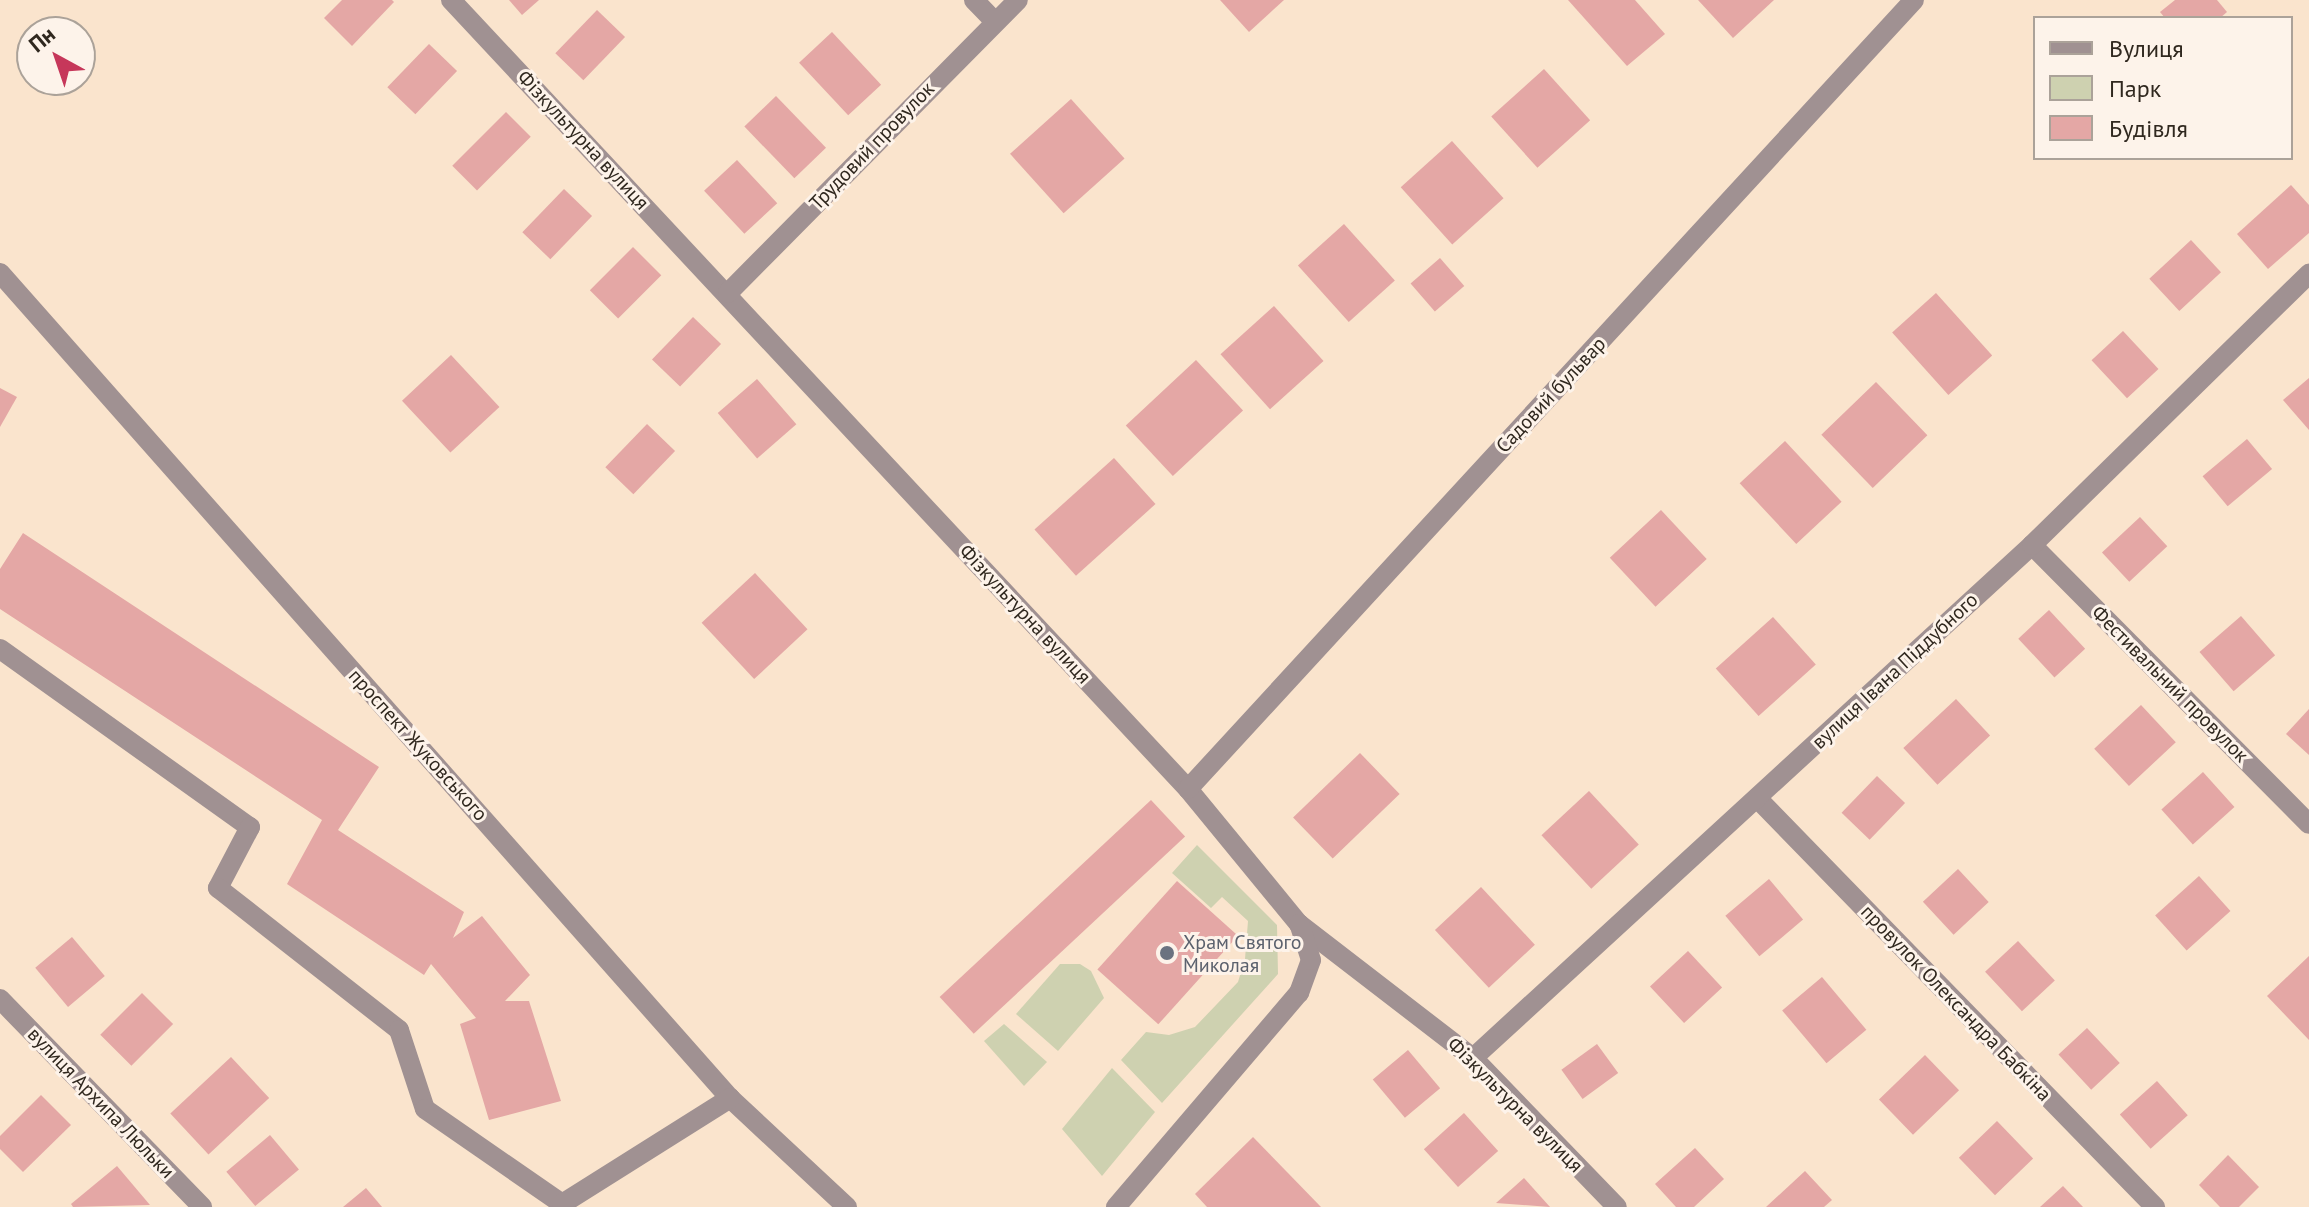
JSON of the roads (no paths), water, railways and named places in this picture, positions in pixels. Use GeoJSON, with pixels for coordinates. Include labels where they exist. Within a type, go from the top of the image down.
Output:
{"type":"FeatureCollection","features":[{"type":"Feature","properties":{"kind":"street","name":"Фізкультурна вулиця"},"geometry":{"type":"LineString","coordinates":[[451,0],[728,293],[1188,789],[1299,924],[1473,1058],[1617,1207]]}},
{"type":"Feature","properties":{"kind":"street"},"geometry":{"type":"LineString","coordinates":[[974,0],[994,21]]}},
{"type":"Feature","properties":{"kind":"street","name":"Трудовий провулок"},"geometry":{"type":"LineString","coordinates":[[728,293],[1018,0]]}},
{"type":"Feature","properties":{"kind":"street","name":"Садовий бульвар"},"geometry":{"type":"LineString","coordinates":[[1188,789],[1914,0]]}},
{"type":"Feature","properties":{"kind":"street","name":"проспект Жуковського"},"geometry":{"type":"LineString","coordinates":[[0,273],[730,1098],[847,1207]]}},
{"type":"Feature","properties":{"kind":"street","name":"вулиця Івана Піддубного"},"geometry":{"type":"LineString","coordinates":[[1473,1058],[2032,545],[2309,274]]}},
{"type":"Feature","properties":{"kind":"street","name":"Фестивальний провулок"},"geometry":{"type":"LineString","coordinates":[[2032,545],[2309,824]]}},
{"type":"Feature","properties":{"kind":"street"},"geometry":{"type":"LineString","coordinates":[[0,649],[250,827],[218,888],[399,1030],[425,1109],[562,1204],[730,1098]]}},
{"type":"Feature","properties":{"kind":"street","name":"провулок Олександра Бабкіна"},"geometry":{"type":"LineString","coordinates":[[1757,798],[2155,1207]]}},
{"type":"Feature","properties":{"kind":"street"},"geometry":{"type":"LineString","coordinates":[[1116,1207],[1299,993],[1311,960],[1299,924]]}},
{"type":"Feature","properties":{"kind":"street","name":"вулиця Архипа Люльки"},"geometry":{"type":"LineString","coordinates":[[0,999],[202,1207]]}},
{"type":"Feature","properties":{"kind":"place","name":"Храм Святого Миколая"},"geometry":{"type":"Point","coordinates":[1167,953]}}]}
